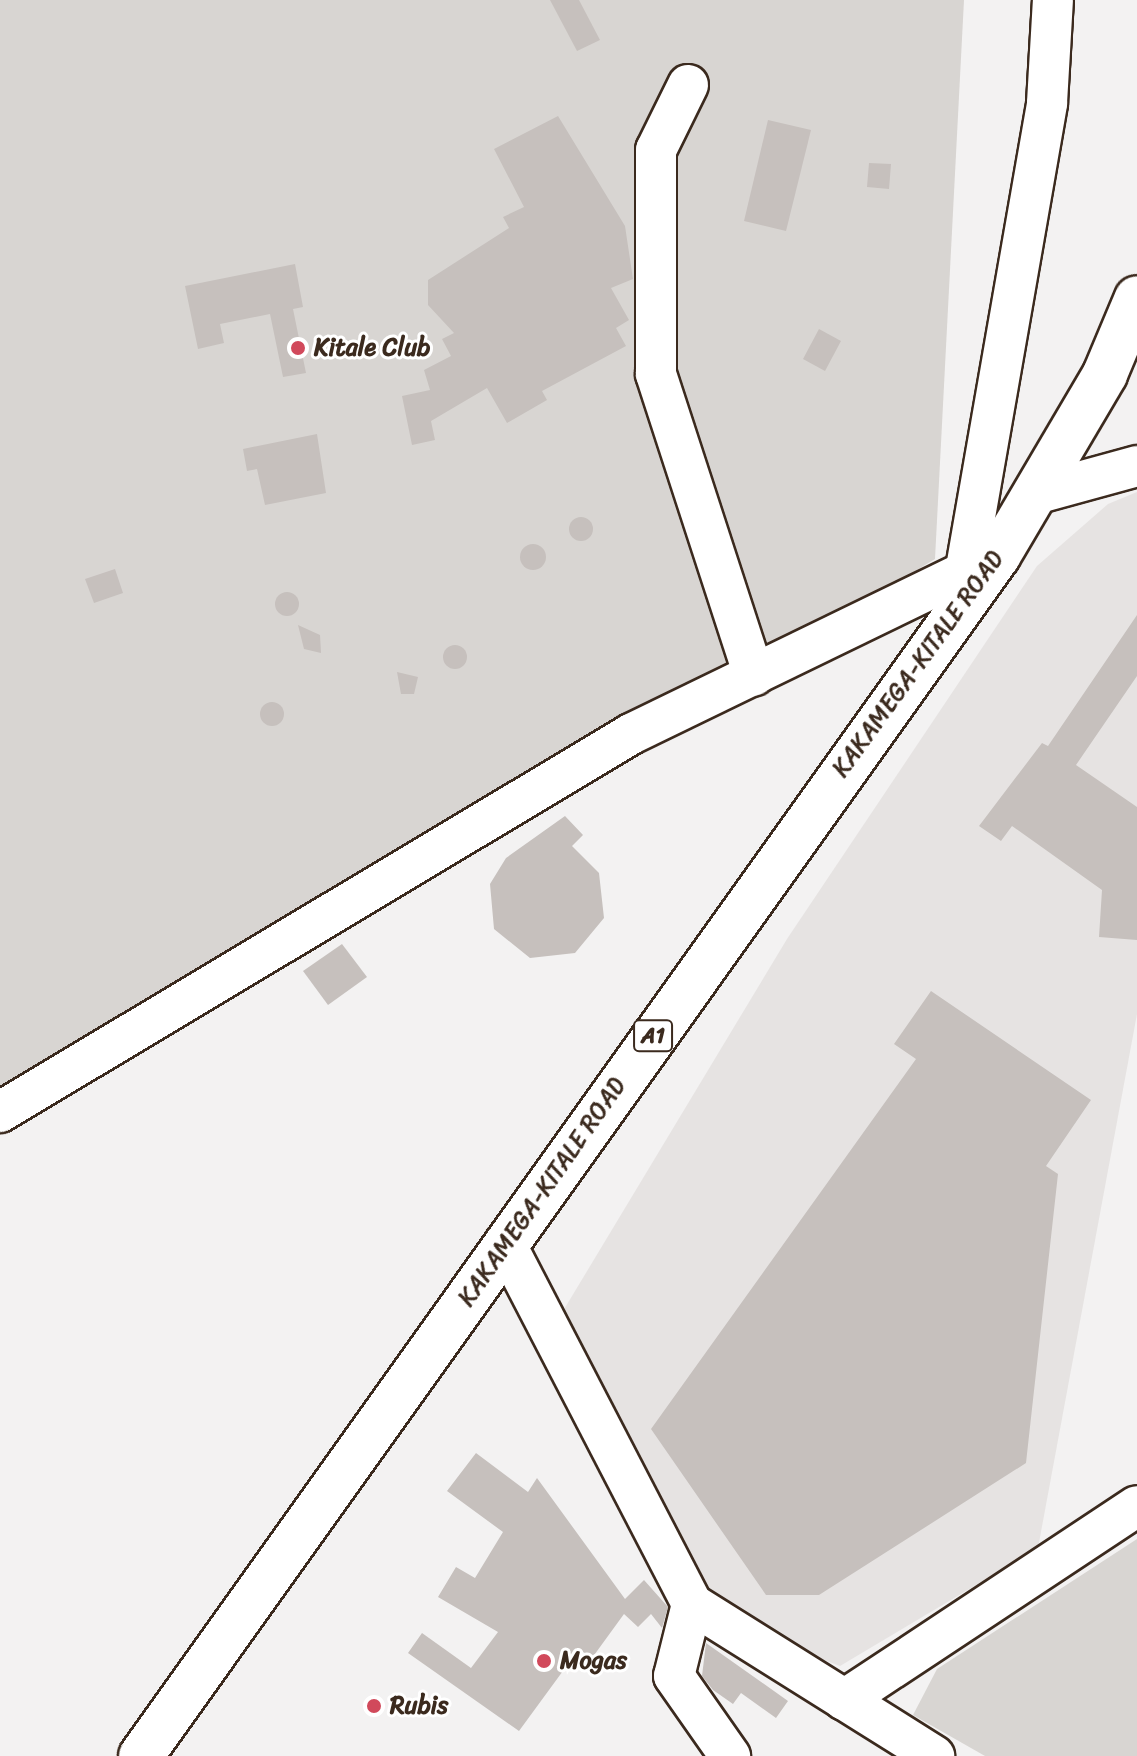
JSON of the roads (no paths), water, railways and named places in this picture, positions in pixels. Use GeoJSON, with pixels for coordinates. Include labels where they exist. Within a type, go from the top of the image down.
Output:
{"type":"FeatureCollection","features":[{"type":"Feature","properties":{"kind":"highway","name":"KAKAMEGA-KITALE ROAD"},"geometry":{"type":"LineString","coordinates":[[141,1756],[981,565],[1039,493],[1137,298]]}},
{"type":"Feature","properties":{"kind":"street"},"geometry":{"type":"LineString","coordinates":[[0,1112],[631,734],[981,565],[1047,103],[1053,0]]}},
{"type":"Feature","properties":{"kind":"street"},"geometry":{"type":"LineString","coordinates":[[688,85],[656,150],[656,374],[754,675]]}},
{"type":"Feature","properties":{"kind":"street"},"geometry":{"type":"LineString","coordinates":[[1039,493],[1137,466]]}},
{"type":"Feature","properties":{"kind":"street"},"geometry":{"type":"LineString","coordinates":[[505,1243],[692,1604],[934,1756]]}},
{"type":"Feature","properties":{"kind":"street"},"geometry":{"type":"LineString","coordinates":[[844,1700],[1137,1506]]}},
{"type":"Feature","properties":{"kind":"street"},"geometry":{"type":"LineString","coordinates":[[692,1604],[674,1676],[730,1756]]}},
{"type":"Feature","properties":{"kind":"place","name":"Kitale Club"},"geometry":{"type":"Point","coordinates":[298,348]}},
{"type":"Feature","properties":{"kind":"place","name":"Mogas"},"geometry":{"type":"Point","coordinates":[544,1661]}},
{"type":"Feature","properties":{"kind":"place","name":"Rubis"},"geometry":{"type":"Point","coordinates":[374,1706]}}]}
